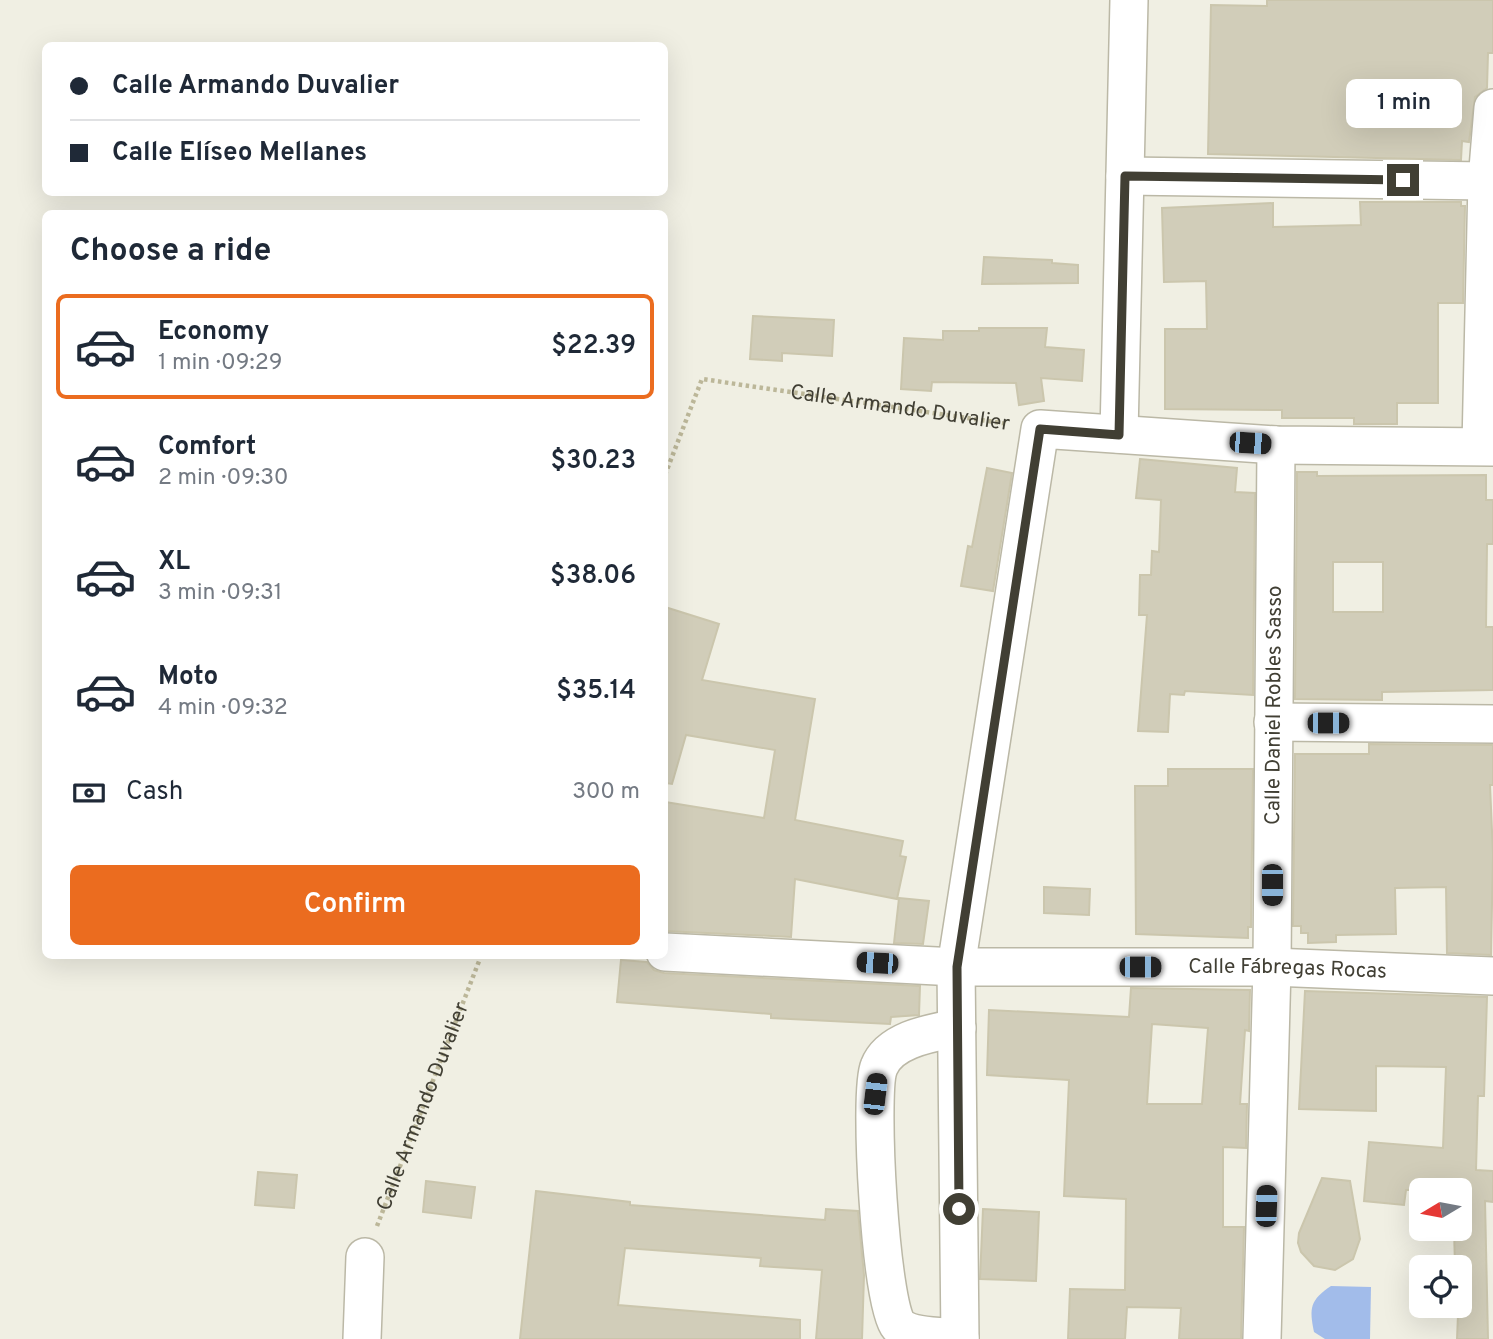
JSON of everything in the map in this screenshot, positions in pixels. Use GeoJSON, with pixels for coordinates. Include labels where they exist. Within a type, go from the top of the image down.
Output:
{"type":"FeatureCollection","features":[{"type":"Feature","properties":{"kind":"street"},"geometry":{"type":"LineString","coordinates":[[1119,435],[1129,0]]}},
{"type":"Feature","properties":{"kind":"street"},"geometry":{"type":"LineString","coordinates":[[1040,429],[1276,445],[1487,447],[1487,181],[1493,108]]}},
{"type":"Feature","properties":{"kind":"street"},"geometry":{"type":"LineString","coordinates":[[1125,176],[1487,181]]}},
{"type":"Feature","properties":{"kind":"street","name":"Calle Armando Duvalier"},"geometry":{"type":"LineString","coordinates":[[960,1338],[957,967],[1040,429]]}},
{"type":"Feature","properties":{"kind":"street","name":"Calle Daniel Robles Sasso"},"geometry":{"type":"LineString","coordinates":[[1262,1339],[1272,967],[1276,445]]}},
{"type":"Feature","properties":{"kind":"street"},"geometry":{"type":"LineString","coordinates":[[1273,722],[1493,724]]}},
{"type":"Feature","properties":{"kind":"street","name":"Calle Fábregas Rocas"},"geometry":{"type":"LineString","coordinates":[[668,952],[957,967],[1272,967],[1493,975]]}},
{"type":"Feature","properties":{"kind":"street"},"geometry":{"type":"LineString","coordinates":[[957,1028],[927,1034],[894,1049],[879,1066],[875,1094],[876,1165],[892,1314],[899,1326],[912,1332],[960,1338]]}},
{"type":"Feature","properties":{"kind":"street"},"geometry":{"type":"LineString","coordinates":[[362,1339],[365,1256]]}},
{"type":"Feature","properties":{"kind":"path","name":"Calle Armando Duvalier"},"geometry":{"type":"LineString","coordinates":[[668,467],[702,379],[1040,429]]}},
{"type":"Feature","properties":{"kind":"path","name":"Calle Armando Duvalier"},"geometry":{"type":"LineString","coordinates":[[365,1256],[480,959]]}},
{"type":"Feature","properties":{"kind":"water"},"geometry":{"type":"Polygon","coordinates":[[[1331,1286],[1371,1287],[1370,1339],[1325,1339],[1314,1332],[1313,1305],[1331,1286]]]}},
{"type":"Feature","properties":{"kind":"building"},"geometry":{"type":"Polygon","coordinates":[[[1267,0],[1493,0],[1493,53],[1488,53],[1487,88],[1475,97],[1469,142],[1462,141],[1461,160],[1208,154],[1211,5],[1267,6],[1267,0]]]}},
{"type":"Feature","properties":{"kind":"building"},"geometry":{"type":"Polygon","coordinates":[[[1360,202],[1461,202],[1461,206],[1465,206],[1463,303],[1438,303],[1438,403],[1397,403],[1397,424],[1354,424],[1354,418],[1282,418],[1282,410],[1165,409],[1165,329],[1207,329],[1206,281],[1164,282],[1162,208],[1273,203],[1273,227],[1361,225],[1360,202]]]}},
{"type":"Feature","properties":{"kind":"building"},"geometry":{"type":"Polygon","coordinates":[[[984,257],[1052,260],[1052,263],[1078,265],[1078,283],[982,284],[984,257]]]}},
{"type":"Feature","properties":{"kind":"building"},"geometry":{"type":"Polygon","coordinates":[[[753,316],[834,320],[832,356],[782,353],[782,361],[750,359],[753,316]]]}},
{"type":"Feature","properties":{"kind":"building"},"geometry":{"type":"Polygon","coordinates":[[[979,328],[1047,328],[1045,347],[1084,350],[1082,381],[1041,378],[1044,401],[1019,405],[1016,383],[932,382],[931,391],[901,389],[904,338],[943,340],[943,331],[979,331],[979,328]]]}},
{"type":"Feature","properties":{"kind":"building"},"geometry":{"type":"Polygon","coordinates":[[[1140,459],[1237,468],[1235,492],[1255,493],[1253,695],[1185,691],[1184,695],[1170,694],[1168,732],[1138,731],[1147,615],[1139,615],[1140,575],[1151,575],[1152,551],[1159,552],[1161,500],[1136,498],[1140,459]]]}},
{"type":"Feature","properties":{"kind":"building"},"geometry":{"type":"Polygon","coordinates":[[[987,468],[1012,473],[993,591],[961,586],[968,546],[972,547],[987,468]]]}},
{"type":"Feature","properties":{"kind":"building"},"geometry":{"type":"Polygon","coordinates":[[[1297,472],[1317,472],[1317,476],[1486,475],[1486,500],[1493,500],[1493,544],[1487,544],[1486,627],[1493,627],[1493,690],[1382,692],[1382,700],[1295,699],[1297,472]],[[1333,562],[1333,612],[1383,612],[1383,562],[1333,562]]]}},
{"type":"Feature","properties":{"kind":"building"},"geometry":{"type":"Polygon","coordinates":[[[668,608],[719,624],[702,680],[815,699],[795,820],[903,841],[900,856],[906,857],[897,899],[795,879],[791,937],[668,931],[668,802],[764,818],[775,750],[686,735],[672,784],[668,783],[668,608]]]}},
{"type":"Feature","properties":{"kind":"building"},"geometry":{"type":"Polygon","coordinates":[[[1369,744],[1493,745],[1493,785],[1490,785],[1493,854],[1491,955],[1447,953],[1446,887],[1395,888],[1396,934],[1336,935],[1336,942],[1308,943],[1308,933],[1301,933],[1301,926],[1293,926],[1295,754],[1369,754],[1369,744]]]}},
{"type":"Feature","properties":{"kind":"building"},"geometry":{"type":"Polygon","coordinates":[[[1168,769],[1253,769],[1251,927],[1248,927],[1248,938],[1136,934],[1135,786],[1168,786],[1168,769]]]}},
{"type":"Feature","properties":{"kind":"building"},"geometry":{"type":"Polygon","coordinates":[[[1044,887],[1090,889],[1089,915],[1044,913],[1044,887]]]}},
{"type":"Feature","properties":{"kind":"building"},"geometry":{"type":"Polygon","coordinates":[[[899,898],[929,901],[923,944],[894,943],[899,898]]]}},
{"type":"Feature","properties":{"kind":"building"},"geometry":{"type":"Polygon","coordinates":[[[621,960],[647,962],[654,970],[664,973],[920,986],[919,1015],[891,1017],[890,1024],[771,1018],[771,1014],[617,1002],[621,960]]]}},
{"type":"Feature","properties":{"kind":"building"},"geometry":{"type":"Polygon","coordinates":[[[1131,988],[1250,990],[1249,1031],[1245,1030],[1240,1104],[1247,1104],[1246,1148],[1223,1147],[1223,1227],[1244,1227],[1241,1339],[1179,1339],[1181,1308],[1127,1307],[1125,1339],[1068,1339],[1070,1289],[1125,1290],[1126,1199],[1064,1196],[1069,1080],[987,1075],[989,1010],[1129,1017],[1131,988]],[[1152,1024],[1147,1104],[1202,1104],[1208,1028],[1152,1024]]]}},
{"type":"Feature","properties":{"kind":"building"},"geometry":{"type":"Polygon","coordinates":[[[1305,991],[1487,997],[1484,1096],[1478,1096],[1476,1170],[1493,1171],[1493,1202],[1485,1201],[1488,1339],[1457,1339],[1458,1318],[1472,1318],[1472,1255],[1455,1255],[1454,1241],[1472,1241],[1472,1178],[1409,1178],[1409,1190],[1406,1190],[1404,1205],[1364,1201],[1369,1142],[1443,1148],[1446,1067],[1376,1066],[1376,1111],[1299,1109],[1305,991]]]}},
{"type":"Feature","properties":{"kind":"building"},"geometry":{"type":"Polygon","coordinates":[[[258,1172],[297,1175],[294,1208],[255,1205],[258,1172]]]}},
{"type":"Feature","properties":{"kind":"building"},"geometry":{"type":"Polygon","coordinates":[[[1322,1178],[1350,1181],[1360,1239],[1353,1259],[1335,1270],[1314,1266],[1301,1252],[1298,1243],[1299,1233],[1322,1178]]]}},
{"type":"Feature","properties":{"kind":"building"},"geometry":{"type":"Polygon","coordinates":[[[426,1181],[475,1187],[471,1218],[423,1212],[426,1181]]]}},
{"type":"Feature","properties":{"kind":"building"},"geometry":{"type":"Polygon","coordinates":[[[536,1191],[630,1202],[630,1205],[825,1220],[826,1209],[858,1211],[864,1275],[862,1339],[816,1339],[822,1270],[760,1266],[761,1258],[625,1248],[618,1305],[800,1320],[800,1339],[520,1339],[536,1191]]]}},
{"type":"Feature","properties":{"kind":"building"},"geometry":{"type":"Polygon","coordinates":[[[983,1209],[1039,1212],[1036,1281],[980,1279],[983,1209]]]}},
{"type":"Feature","properties":{"kind":"route"},"geometry":{"type":"LineString","coordinates":[[959,1209],[957,967],[1040,429],[1119,435],[1125,176],[1403,180]]}}]}
